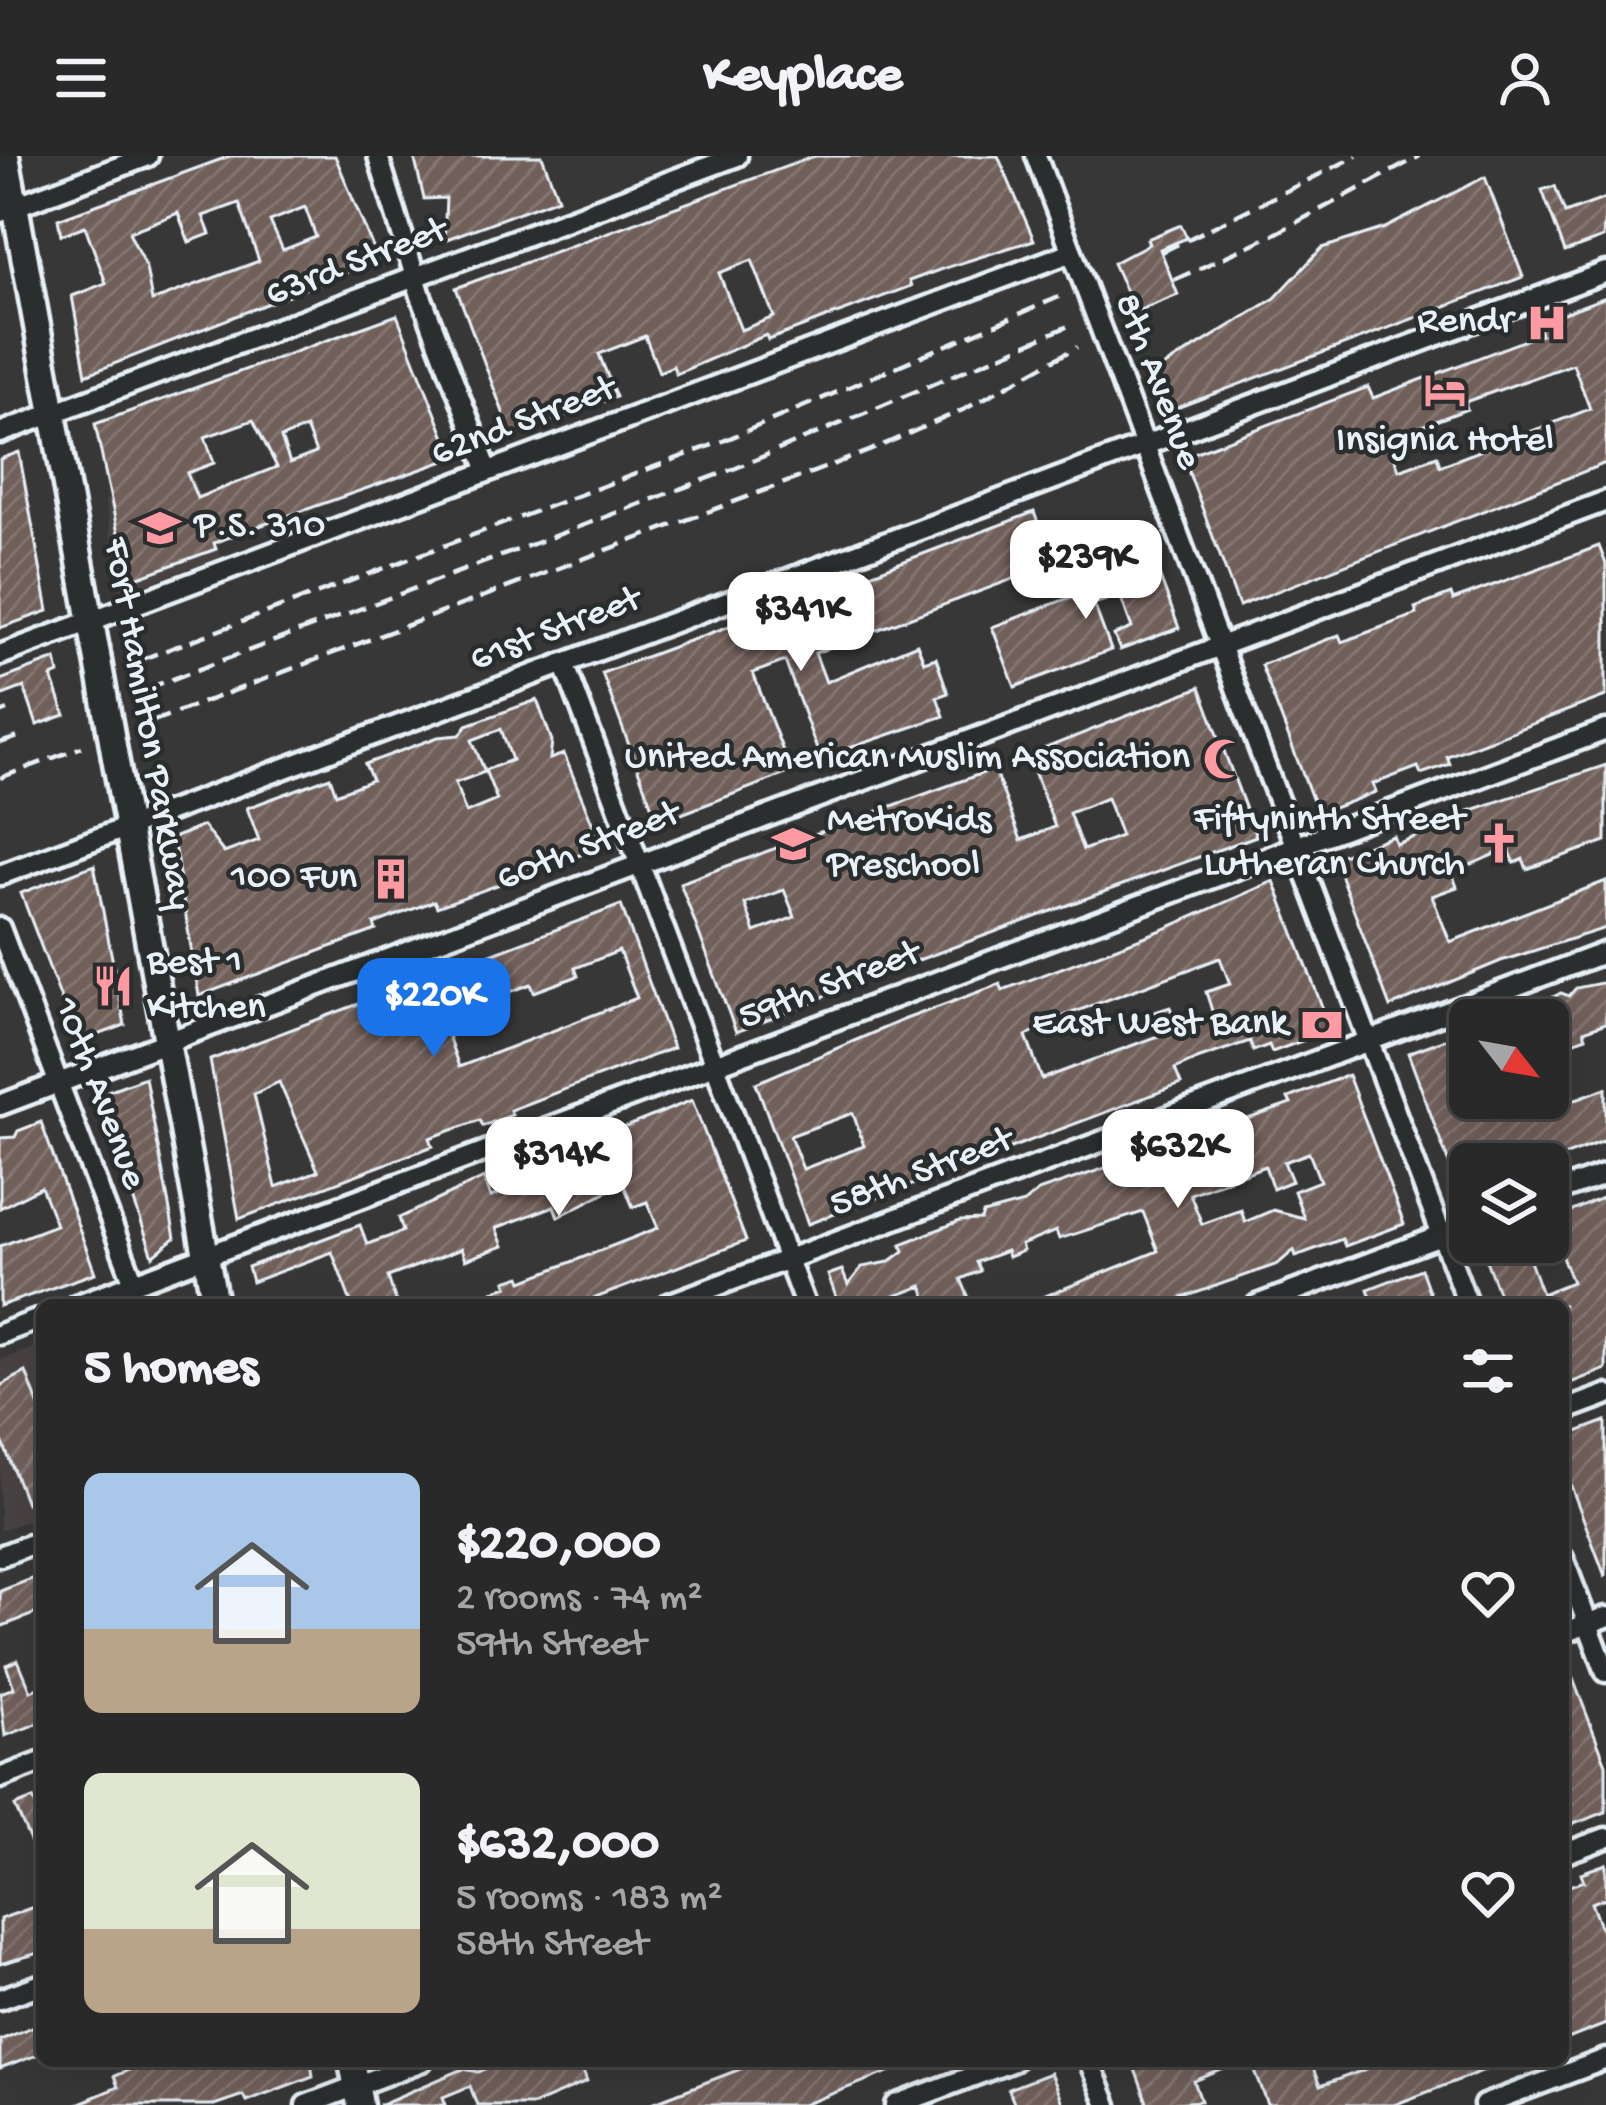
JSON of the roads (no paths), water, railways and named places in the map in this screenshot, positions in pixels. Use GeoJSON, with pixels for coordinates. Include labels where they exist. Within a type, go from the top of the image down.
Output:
{"type":"FeatureCollection","features":[{"type":"Feature","properties":{"kind":"main road","name":"Fort Hamilton Parkway"},"geometry":{"type":"LineString","coordinates":[[6,156],[8,209],[53,413],[214,1299]]}},
{"type":"Feature","properties":{"kind":"street"},"geometry":{"type":"LineString","coordinates":[[8,209],[148,156]]}},
{"type":"Feature","properties":{"kind":"street"},"geometry":{"type":"LineString","coordinates":[[378,156],[488,471]]}},
{"type":"Feature","properties":{"kind":"street","name":"63rd Street"},"geometry":{"type":"LineString","coordinates":[[0,434],[737,156]]}},
{"type":"Feature","properties":{"kind":"street","name":"8th Avenue"},"geometry":{"type":"LineString","coordinates":[[1036,156],[1466,1299]]}},
{"type":"Feature","properties":{"kind":"street","name":"62nd Street"},"geometry":{"type":"LineString","coordinates":[[0,655],[1072,252]]}},
{"type":"Feature","properties":{"kind":"street","name":"61st Street"},"geometry":{"type":"LineString","coordinates":[[0,875],[1606,272]]}},
{"type":"Feature","properties":{"kind":"street","name":"60th Street"},"geometry":{"type":"LineString","coordinates":[[0,1105],[1606,501]]}},
{"type":"Feature","properties":{"kind":"street"},"geometry":{"type":"LineString","coordinates":[[564,664],[803,1299]]}},
{"type":"Feature","properties":{"kind":"street","name":"59th Street"},"geometry":{"type":"LineString","coordinates":[[92,1299],[1606,730]]}},
{"type":"Feature","properties":{"kind":"street","name":"10th Avenue"},"geometry":{"type":"LineString","coordinates":[[0,928],[134,1283]]}},
{"type":"Feature","properties":{"kind":"street","name":"58th Street"},"geometry":{"type":"LineString","coordinates":[[682,1299],[1606,952]]}},
{"type":"Feature","properties":{"kind":"street"},"geometry":{"type":"LineString","coordinates":[[1569,1188],[1606,1174]]}},
{"type":"Feature","properties":{"kind":"street"},"geometry":{"type":"LineString","coordinates":[[1273,1299],[1449,1232]]}},
{"type":"Feature","properties":{"kind":"street"},"geometry":{"type":"LineString","coordinates":[[0,1334],[36,1320]]}},
{"type":"Feature","properties":{"kind":"street"},"geometry":{"type":"LineString","coordinates":[[1569,1409],[1606,1395]]}},
{"type":"Feature","properties":{"kind":"street"},"geometry":{"type":"LineString","coordinates":[[0,1556],[36,1542]]}},
{"type":"Feature","properties":{"kind":"street"},"geometry":{"type":"LineString","coordinates":[[1569,1569],[1597,1620],[1606,1672]]}},
{"type":"Feature","properties":{"kind":"street"},"geometry":{"type":"LineString","coordinates":[[0,1778],[36,1764]]}},
{"type":"Feature","properties":{"kind":"street"},"geometry":{"type":"LineString","coordinates":[[1569,1852],[1606,1838]]}},
{"type":"Feature","properties":{"kind":"street"},"geometry":{"type":"LineString","coordinates":[[0,2000],[36,1986]]}},
{"type":"Feature","properties":{"kind":"street"},"geometry":{"type":"LineString","coordinates":[[1484,2105],[1606,2059]]}},
{"type":"Feature","properties":{"kind":"street"},"geometry":{"type":"LineString","coordinates":[[306,2105],[405,2067]]}},
{"type":"Feature","properties":{"kind":"street"},"geometry":{"type":"LineString","coordinates":[[896,2105],[997,2067]]}},
{"type":"Feature","properties":{"kind":"street"},"geometry":{"type":"LineString","coordinates":[[1091,2067],[1107,2105]]}},
{"type":"Feature","properties":{"kind":"railway"},"geometry":{"type":"LineString","coordinates":[[1162,252],[1357,156]]}},
{"type":"Feature","properties":{"kind":"railway"},"geometry":{"type":"LineString","coordinates":[[1174,280],[1275,234],[1420,156]]}},
{"type":"Feature","properties":{"kind":"railway"},"geometry":{"type":"LineString","coordinates":[[140,660],[723,441],[1059,297]]}},
{"type":"Feature","properties":{"kind":"railway"},"geometry":{"type":"LineString","coordinates":[[146,689],[736,468],[1071,325]]}},
{"type":"Feature","properties":{"kind":"railway"},"geometry":{"type":"LineString","coordinates":[[151,722],[869,451],[965,409],[1077,347]]}},
{"type":"Feature","properties":{"kind":"railway"},"geometry":{"type":"LineString","coordinates":[[0,713],[8,710]]}},
{"type":"Feature","properties":{"kind":"railway"},"geometry":{"type":"LineString","coordinates":[[0,743],[18,737]]}},
{"type":"Feature","properties":{"kind":"railway"},"geometry":{"type":"LineString","coordinates":[[0,778],[82,747]]}},
{"type":"Feature","properties":{"kind":"place","name":"Rendr"},"geometry":{"type":"Point","coordinates":[1547,323]}},
{"type":"Feature","properties":{"kind":"place","name":"Insignia Hotel"},"geometry":{"type":"Point","coordinates":[1445,390]}},
{"type":"Feature","properties":{"kind":"place","name":"P.S. 310"},"geometry":{"type":"Point","coordinates":[160,528]}},
{"type":"Feature","properties":{"kind":"place","name":"United American Muslim Association"},"geometry":{"type":"Point","coordinates":[1224,759]}},
{"type":"Feature","properties":{"kind":"place","name":"Fiftyninth Street Lutheran Church"},"geometry":{"type":"Point","coordinates":[1499,843]}},
{"type":"Feature","properties":{"kind":"place","name":"MetroKids Preschool"},"geometry":{"type":"Point","coordinates":[793,844]}},
{"type":"Feature","properties":{"kind":"place","name":"100 Fun"},"geometry":{"type":"Point","coordinates":[391,879]}},
{"type":"Feature","properties":{"kind":"place","name":"Best 1 Kitchen"},"geometry":{"type":"Point","coordinates":[113,986]}},
{"type":"Feature","properties":{"kind":"place","name":"East West Bank"},"geometry":{"type":"Point","coordinates":[1322,1025]}}]}
